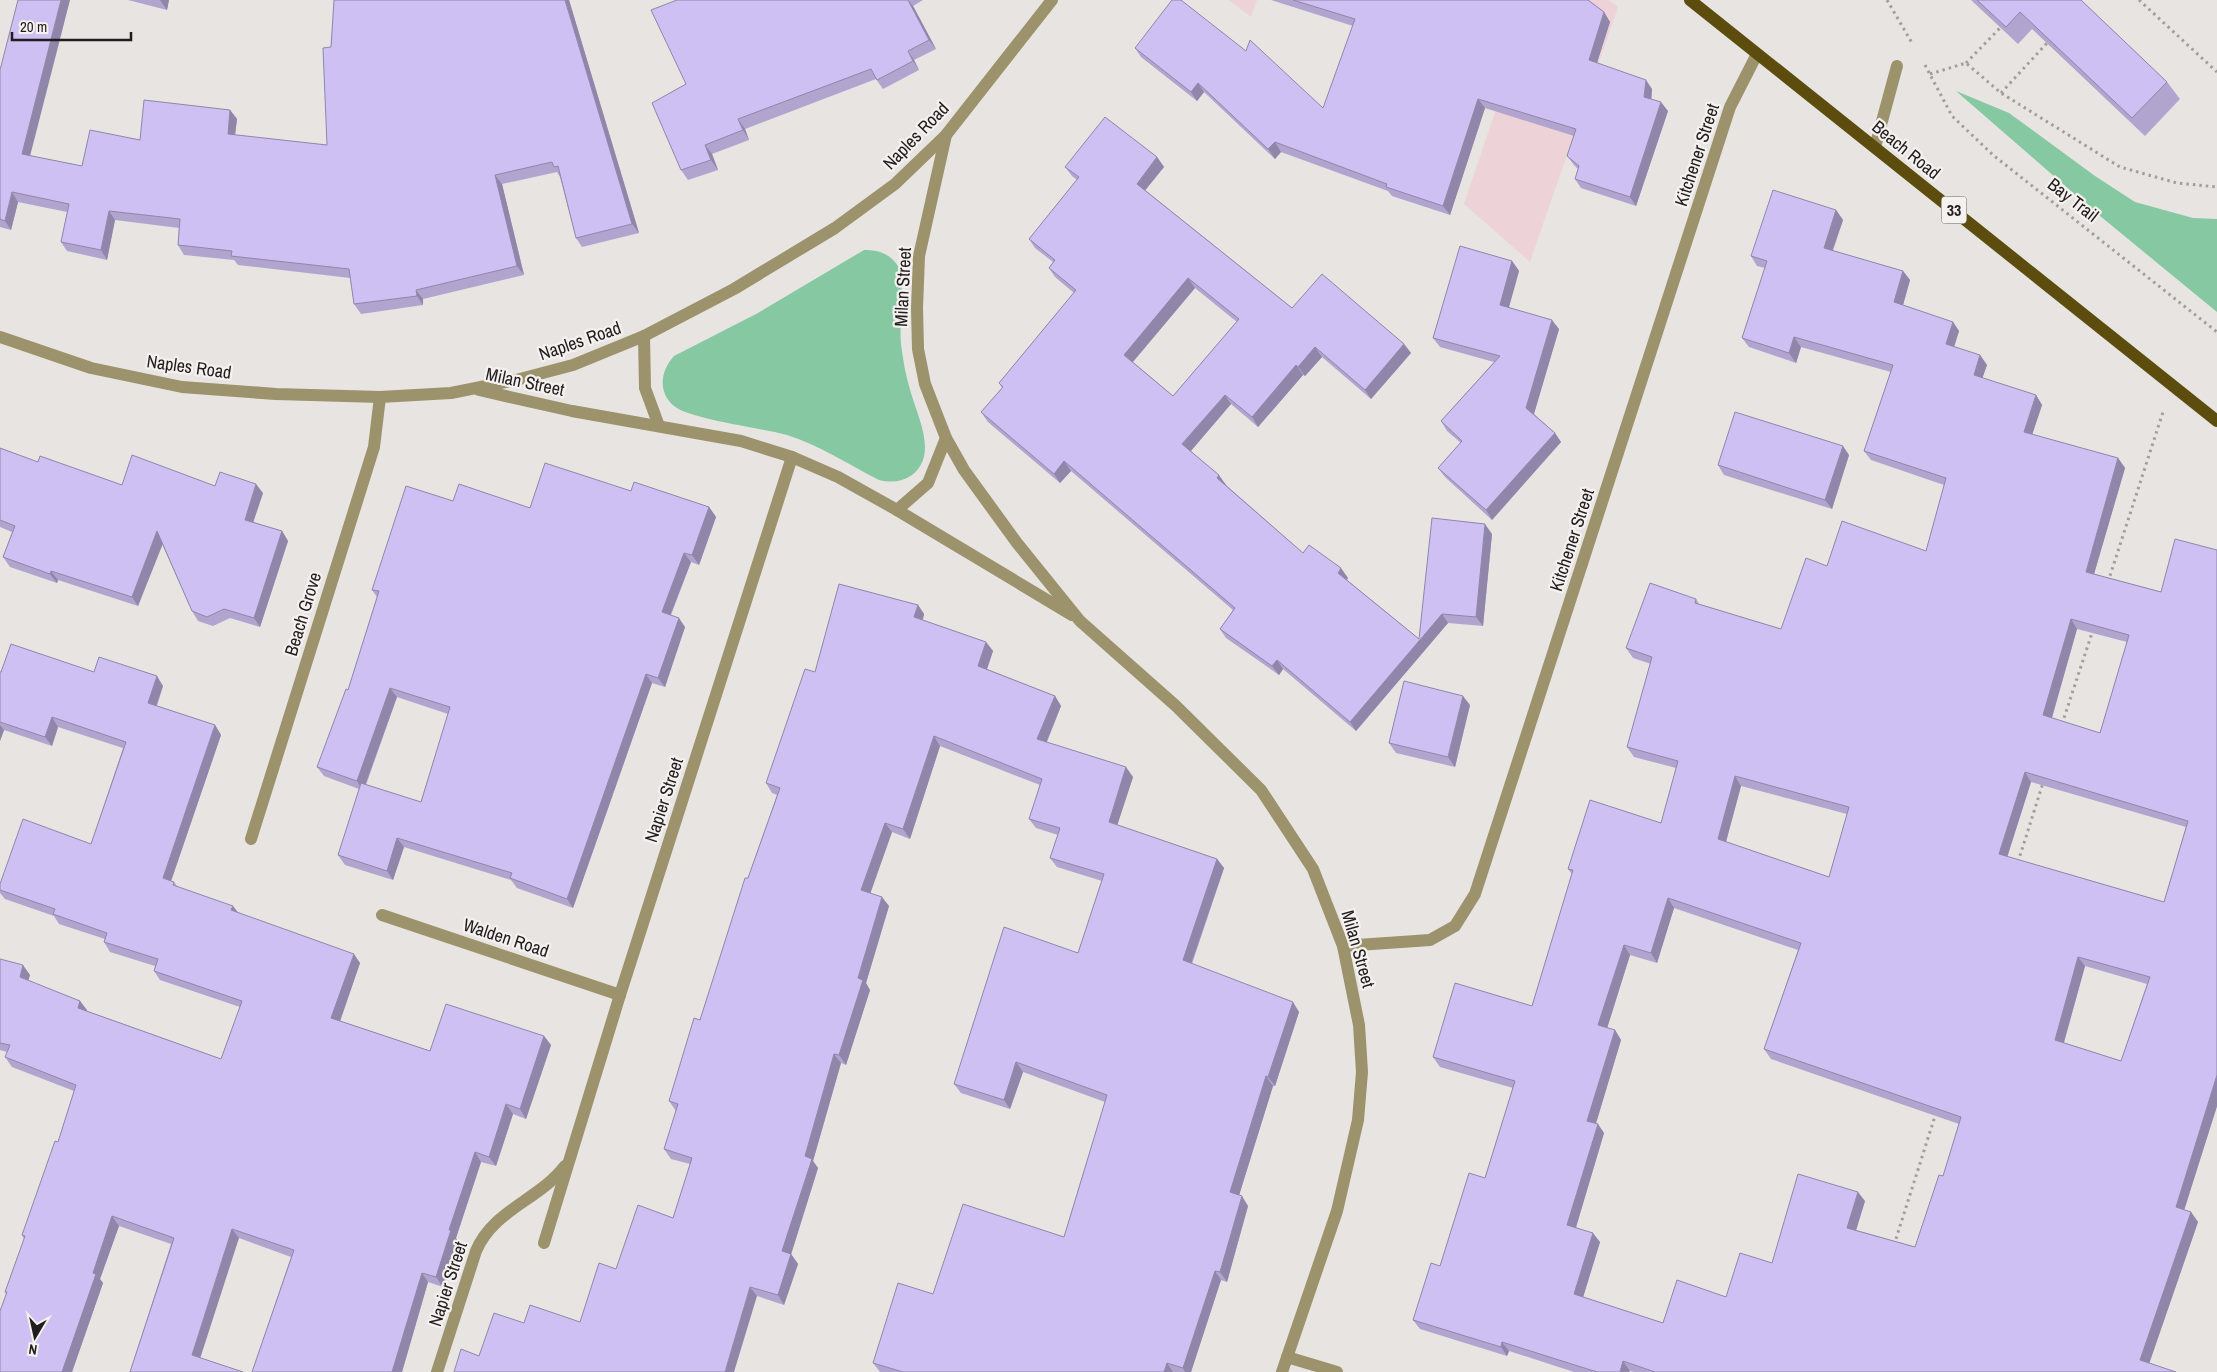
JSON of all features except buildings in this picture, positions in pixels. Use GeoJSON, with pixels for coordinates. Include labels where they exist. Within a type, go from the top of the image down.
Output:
{"type":"FeatureCollection","features":[{"type":"Feature","properties":{"kind":"main road","name":"Beach Road"},"geometry":{"type":"LineString","coordinates":[[1690,0],[2217,421]]}},
{"type":"Feature","properties":{"kind":"street","name":"Naples Road"},"geometry":{"type":"LineString","coordinates":[[0,337],[91,368],[182,387],[276,394],[380,397],[451,393],[516,380],[573,365],[644,336],[734,289],[835,228],[895,184],[946,135],[1052,0]]}},
{"type":"Feature","properties":{"kind":"street","name":"Kitchener Street"},"geometry":{"type":"LineString","coordinates":[[1343,946],[1430,940],[1455,926],[1475,894],[1730,107],[1757,54]]}},
{"type":"Feature","properties":{"kind":"street"},"geometry":{"type":"LineString","coordinates":[[1875,147],[1897,66]]}},
{"type":"Feature","properties":{"kind":"street","name":"Milan Street"},"geometry":{"type":"LineString","coordinates":[[946,135],[919,256],[917,308],[918,349],[926,384],[946,438],[964,470],[1017,543],[1080,620],[1176,706],[1261,790],[1313,869],[1343,946],[1359,1024],[1362,1072],[1358,1120],[1338,1211],[1282,1372]]}},
{"type":"Feature","properties":{"kind":"street"},"geometry":{"type":"LineString","coordinates":[[644,336],[645,388],[659,426]]}},
{"type":"Feature","properties":{"kind":"street","name":"Milan Street"},"geometry":{"type":"LineString","coordinates":[[472,389],[572,410],[741,441],[792,456],[838,477],[897,510],[1080,620]]}},
{"type":"Feature","properties":{"kind":"street","name":"Beach Grove"},"geometry":{"type":"LineString","coordinates":[[250,839],[374,447],[380,397]]}},
{"type":"Feature","properties":{"kind":"street"},"geometry":{"type":"LineString","coordinates":[[897,510],[928,484],[946,438]]}},
{"type":"Feature","properties":{"kind":"street","name":"Napier Street"},"geometry":{"type":"LineString","coordinates":[[544,1243],[620,994],[792,456]]}},
{"type":"Feature","properties":{"kind":"street","name":"Walden Road"},"geometry":{"type":"LineString","coordinates":[[382,915],[620,994]]}},
{"type":"Feature","properties":{"kind":"street","name":"Napier Street"},"geometry":{"type":"LineString","coordinates":[[437,1372],[476,1251],[485,1232],[498,1219],[553,1180],[571,1156]]}},
{"type":"Feature","properties":{"kind":"street"},"geometry":{"type":"LineString","coordinates":[[1287,1356],[1337,1372]]}},
{"type":"Feature","properties":{"kind":"path"},"geometry":{"type":"LineString","coordinates":[[1887,0],[1916,50]]}},
{"type":"Feature","properties":{"kind":"path"},"geometry":{"type":"LineString","coordinates":[[2139,0],[2217,72]]}},
{"type":"Feature","properties":{"kind":"path"},"geometry":{"type":"LineString","coordinates":[[1930,74],[1966,64],[2000,28]]}},
{"type":"Feature","properties":{"kind":"path"},"geometry":{"type":"LineString","coordinates":[[2001,93],[2047,43]]}},
{"type":"Feature","properties":{"kind":"path","name":"Bay Trail"},"geometry":{"type":"LineString","coordinates":[[1920,58],[1952,116],[1993,155],[2217,332]]}},
{"type":"Feature","properties":{"kind":"path"},"geometry":{"type":"LineString","coordinates":[[1966,64],[2001,93],[2120,167],[2177,182],[2217,187]]}},
{"type":"Feature","properties":{"kind":"path"},"geometry":{"type":"LineString","coordinates":[[2107,586],[2172,385]]}},
{"type":"Feature","properties":{"kind":"path"},"geometry":{"type":"LineString","coordinates":[[2061,728],[2095,624]]}},
{"type":"Feature","properties":{"kind":"path"},"geometry":{"type":"LineString","coordinates":[[2015,870],[2046,776]]}},
{"type":"Feature","properties":{"kind":"path"},"geometry":{"type":"LineString","coordinates":[[1893,1249],[1938,1107]]}},
{"type":"Feature","properties":{"kind":"shaded area"},"geometry":{"type":"Polygon","coordinates":[[[1229,0],[1257,0],[1251,17],[1229,0]]]}},
{"type":"Feature","properties":{"kind":"shaded area"},"geometry":{"type":"Polygon","coordinates":[[[1533,0],[1609,0],[1618,7],[1530,262],[1464,204],[1533,0]]]}},
{"type":"Feature","properties":{"kind":"green space"},"geometry":{"type":"Polygon","coordinates":[[[1956,91],[2009,113],[2095,176],[2135,202],[2193,218],[2217,219],[2217,312],[2094,211],[1956,91]]]}},
{"type":"Feature","properties":{"kind":"green space"},"geometry":{"type":"Polygon","coordinates":[[[864,250],[880,252],[889,256],[896,263],[901,275],[902,350],[908,381],[924,436],[925,447],[920,467],[912,475],[896,481],[879,480],[799,439],[776,432],[694,415],[682,411],[669,400],[663,388],[663,381],[666,368],[674,356],[758,313],[864,250]]]}}]}
